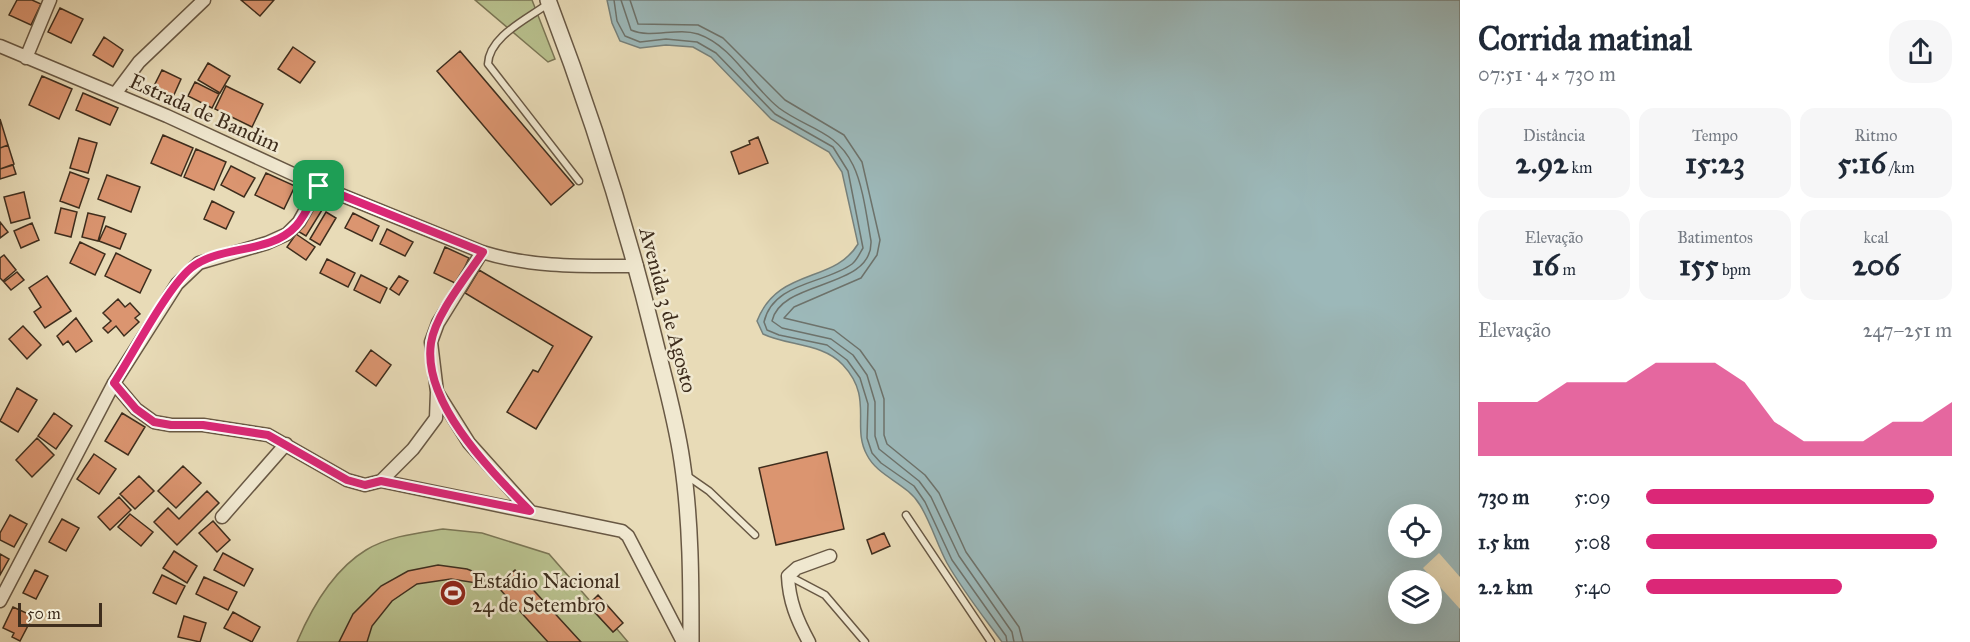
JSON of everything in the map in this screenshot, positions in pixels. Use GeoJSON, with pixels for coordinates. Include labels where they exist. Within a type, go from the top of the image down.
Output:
{"type":"FeatureCollection","features":[{"type":"Feature","properties":{"kind":"street"},"geometry":{"type":"LineString","coordinates":[[26,58],[50,0]]}},
{"type":"Feature","properties":{"kind":"street"},"geometry":{"type":"LineString","coordinates":[[115,94],[139,62],[204,0]]}},
{"type":"Feature","properties":{"kind":"street","name":"Avenida 3 de Agosto"},"geometry":{"type":"LineString","coordinates":[[549,1],[578,79],[637,266],[676,428],[683,473],[691,567],[691,642]]}},
{"type":"Feature","properties":{"kind":"street","name":"Estrada de Bandim"},"geometry":{"type":"LineString","coordinates":[[0,46],[115,94],[319,186],[483,252],[508,259],[566,266],[637,266]]}},
{"type":"Feature","properties":{"kind":"street"},"geometry":{"type":"LineString","coordinates":[[0,601],[114,383],[177,284],[190,269],[218,255],[267,243],[287,234],[299,222],[319,186]]}},
{"type":"Feature","properties":{"kind":"street"},"geometry":{"type":"LineString","coordinates":[[381,481],[413,449],[436,418],[437,392],[431,358],[431,342],[438,323],[483,252]]}},
{"type":"Feature","properties":{"kind":"street"},"geometry":{"type":"LineString","coordinates":[[114,383],[136,409],[154,422],[252,432],[286,444],[347,480],[365,485],[381,481],[622,531],[628,536],[683,642]]}},
{"type":"Feature","properties":{"kind":"street"},"geometry":{"type":"LineString","coordinates":[[437,392],[469,443],[530,511]]}},
{"type":"Feature","properties":{"kind":"street"},"geometry":{"type":"LineString","coordinates":[[222,517],[286,444]]}},
{"type":"Feature","properties":{"kind":"street"},"geometry":{"type":"LineString","coordinates":[[809,642],[789,596],[788,576],[797,568],[831,556]]}},
{"type":"Feature","properties":{"kind":"lane"},"geometry":{"type":"LineString","coordinates":[[549,1],[494,44],[488,55],[488,64],[579,181]]}},
{"type":"Feature","properties":{"kind":"lane"},"geometry":{"type":"LineString","coordinates":[[683,473],[709,491],[754,535]]}},
{"type":"Feature","properties":{"kind":"lane"},"geometry":{"type":"LineString","coordinates":[[906,515],[990,642]]}},
{"type":"Feature","properties":{"kind":"lane"},"geometry":{"type":"LineString","coordinates":[[788,576],[825,595],[865,642]]}},
{"type":"Feature","properties":{"kind":"green space"},"geometry":{"type":"Polygon","coordinates":[[[475,0],[532,0],[555,59],[548,62],[475,0]]]}},
{"type":"Feature","properties":{"kind":"green space","name":"Estádio Nacional 24 de Setembro"},"geometry":{"type":"Polygon","coordinates":[[[443,529],[482,533],[549,554],[591,602],[588,605],[613,632],[617,629],[628,642],[297,642],[325,590],[354,558],[384,541],[443,529]]]}},
{"type":"Feature","properties":{"kind":"water"},"geometry":{"type":"Polygon","coordinates":[[[607,0],[1460,0],[1460,642],[1002,642],[953,573],[920,505],[908,491],[878,469],[867,455],[861,433],[858,389],[843,365],[826,353],[763,334],[757,321],[766,304],[778,292],[792,283],[835,265],[848,257],[858,244],[842,172],[829,152],[771,119],[711,57],[693,47],[666,45],[640,48],[620,41],[612,23],[607,0]]]}},
{"type":"Feature","properties":{"kind":"pier"},"geometry":{"type":"Polygon","coordinates":[[[1442,556],[1460,577],[1460,609],[1442,589],[1442,570],[1425,570],[1423,568],[1434,558],[1442,556]]]}},
{"type":"Feature","properties":{"kind":"building"},"geometry":{"type":"Polygon","coordinates":[[[17,0],[32,0],[41,4],[31,25],[9,15],[17,0]]]}},
{"type":"Feature","properties":{"kind":"building"},"geometry":{"type":"Polygon","coordinates":[[[241,0],[274,0],[260,16],[241,0]]]}},
{"type":"Feature","properties":{"kind":"building"},"geometry":{"type":"Polygon","coordinates":[[[60,8],[83,19],[71,43],[48,32],[60,8]]]}},
{"type":"Feature","properties":{"kind":"building"},"geometry":{"type":"Polygon","coordinates":[[[104,37],[123,50],[113,67],[93,55],[104,37]]]}},
{"type":"Feature","properties":{"kind":"building"},"geometry":{"type":"Polygon","coordinates":[[[293,47],[315,62],[300,83],[278,69],[293,47]]]}},
{"type":"Feature","properties":{"kind":"building"},"geometry":{"type":"Polygon","coordinates":[[[460,51],[574,185],[551,205],[437,71],[460,51]]]}},
{"type":"Feature","properties":{"kind":"building"},"geometry":{"type":"Polygon","coordinates":[[[208,63],[230,76],[220,93],[198,80],[208,63]]]}},
{"type":"Feature","properties":{"kind":"building"},"geometry":{"type":"Polygon","coordinates":[[[162,70],[181,79],[173,97],[153,88],[162,70]]]}},
{"type":"Feature","properties":{"kind":"building"},"geometry":{"type":"Polygon","coordinates":[[[42,76],[72,89],[59,119],[29,105],[42,76]]]}},
{"type":"Feature","properties":{"kind":"building"},"geometry":{"type":"Polygon","coordinates":[[[195,82],[219,94],[212,108],[188,96],[195,82]]]}},
{"type":"Feature","properties":{"kind":"building"},"geometry":{"type":"Polygon","coordinates":[[[226,86],[263,104],[252,127],[215,109],[226,86]]]}},
{"type":"Feature","properties":{"kind":"building"},"geometry":{"type":"Polygon","coordinates":[[[83,93],[118,108],[110,125],[76,110],[83,93]]]}},
{"type":"Feature","properties":{"kind":"building"},"geometry":{"type":"Polygon","coordinates":[[[0,119],[8,145],[0,148],[0,119]]]}},
{"type":"Feature","properties":{"kind":"building"},"geometry":{"type":"Polygon","coordinates":[[[163,135],[193,148],[181,176],[151,163],[163,135]]]}},
{"type":"Feature","properties":{"kind":"building"},"geometry":{"type":"Polygon","coordinates":[[[758,137],[768,163],[739,174],[731,152],[750,144],[749,141],[758,137]]]}},
{"type":"Feature","properties":{"kind":"building"},"geometry":{"type":"Polygon","coordinates":[[[79,138],[97,143],[88,173],[70,168],[79,138]]]}},
{"type":"Feature","properties":{"kind":"building"},"geometry":{"type":"Polygon","coordinates":[[[8,145],[14,164],[0,169],[0,148],[8,145]]]}},
{"type":"Feature","properties":{"kind":"building"},"geometry":{"type":"Polygon","coordinates":[[[196,149],[226,162],[214,190],[184,177],[196,149]]]}},
{"type":"Feature","properties":{"kind":"building"},"geometry":{"type":"Polygon","coordinates":[[[13,165],[16,174],[0,179],[0,169],[13,165]]]}},
{"type":"Feature","properties":{"kind":"building"},"geometry":{"type":"Polygon","coordinates":[[[231,166],[255,178],[244,197],[221,185],[231,166]]]}},
{"type":"Feature","properties":{"kind":"building"},"geometry":{"type":"Polygon","coordinates":[[[70,172],[89,179],[79,208],[60,201],[70,172]]]}},
{"type":"Feature","properties":{"kind":"building"},"geometry":{"type":"Polygon","coordinates":[[[266,173],[295,186],[284,209],[255,195],[266,173]]]}},
{"type":"Feature","properties":{"kind":"building"},"geometry":{"type":"Polygon","coordinates":[[[107,175],[140,187],[131,212],[98,199],[107,175]]]}},
{"type":"Feature","properties":{"kind":"building"},"geometry":{"type":"Polygon","coordinates":[[[320,191],[330,197],[306,236],[296,230],[320,191]]]}},
{"type":"Feature","properties":{"kind":"building"},"geometry":{"type":"Polygon","coordinates":[[[24,192],[30,218],[11,223],[4,197],[24,192]]]}},
{"type":"Feature","properties":{"kind":"building"},"geometry":{"type":"Polygon","coordinates":[[[212,201],[234,212],[226,229],[204,219],[212,201]]]}},
{"type":"Feature","properties":{"kind":"building"},"geometry":{"type":"Polygon","coordinates":[[[61,208],[77,212],[71,237],[55,233],[61,208]]]}},
{"type":"Feature","properties":{"kind":"building"},"geometry":{"type":"Polygon","coordinates":[[[326,212],[336,218],[320,245],[310,239],[326,212]]]}},
{"type":"Feature","properties":{"kind":"building"},"geometry":{"type":"Polygon","coordinates":[[[88,213],[105,217],[98,241],[82,237],[88,213]]]}},
{"type":"Feature","properties":{"kind":"building"},"geometry":{"type":"Polygon","coordinates":[[[353,213],[379,226],[372,241],[345,228],[353,213]]]}},
{"type":"Feature","properties":{"kind":"building"},"geometry":{"type":"Polygon","coordinates":[[[0,222],[8,232],[0,238],[0,222]]]}},
{"type":"Feature","properties":{"kind":"building"},"geometry":{"type":"Polygon","coordinates":[[[32,223],[39,240],[21,248],[14,231],[32,223]]]}},
{"type":"Feature","properties":{"kind":"building"},"geometry":{"type":"Polygon","coordinates":[[[106,226],[126,234],[120,249],[99,241],[106,226]]]}},
{"type":"Feature","properties":{"kind":"building"},"geometry":{"type":"Polygon","coordinates":[[[387,229],[413,242],[405,256],[380,244],[387,229]]]}},
{"type":"Feature","properties":{"kind":"building"},"geometry":{"type":"Polygon","coordinates":[[[296,234],[315,247],[306,260],[287,247],[296,234]]]}},
{"type":"Feature","properties":{"kind":"building"},"geometry":{"type":"Polygon","coordinates":[[[80,242],[105,254],[95,275],[70,263],[80,242]]]}},
{"type":"Feature","properties":{"kind":"building"},"geometry":{"type":"Polygon","coordinates":[[[445,247],[469,258],[457,284],[434,273],[445,247]]]}},
{"type":"Feature","properties":{"kind":"building"},"geometry":{"type":"Polygon","coordinates":[[[116,253],[151,270],[140,293],[105,276],[116,253]]]}},
{"type":"Feature","properties":{"kind":"building"},"geometry":{"type":"Polygon","coordinates":[[[4,255],[16,270],[3,281],[0,278],[0,258],[4,255]]]}},
{"type":"Feature","properties":{"kind":"building"},"geometry":{"type":"Polygon","coordinates":[[[327,259],[355,273],[348,287],[320,273],[327,259]]]}},
{"type":"Feature","properties":{"kind":"building"},"geometry":{"type":"Polygon","coordinates":[[[479,270],[592,337],[536,429],[507,412],[533,370],[538,372],[553,346],[465,293],[479,270]]]}},
{"type":"Feature","properties":{"kind":"building"},"geometry":{"type":"Polygon","coordinates":[[[17,272],[24,280],[11,290],[4,282],[17,272]]]}},
{"type":"Feature","properties":{"kind":"building"},"geometry":{"type":"Polygon","coordinates":[[[361,275],[387,288],[380,303],[354,290],[361,275]]]}},
{"type":"Feature","properties":{"kind":"building"},"geometry":{"type":"Polygon","coordinates":[[[47,276],[71,311],[45,328],[34,312],[41,307],[29,288],[47,276]]]}},
{"type":"Feature","properties":{"kind":"building"},"geometry":{"type":"Polygon","coordinates":[[[399,276],[408,281],[399,295],[390,289],[399,276]]]}},
{"type":"Feature","properties":{"kind":"building"},"geometry":{"type":"Polygon","coordinates":[[[118,299],[125,307],[130,303],[140,314],[135,318],[139,322],[124,336],[116,326],[108,333],[103,328],[111,321],[103,313],[118,299]]]}},
{"type":"Feature","properties":{"kind":"building"},"geometry":{"type":"Polygon","coordinates":[[[76,318],[92,341],[76,352],[68,341],[63,345],[57,336],[76,318]]]}},
{"type":"Feature","properties":{"kind":"building"},"geometry":{"type":"Polygon","coordinates":[[[23,326],[41,345],[27,359],[9,339],[23,326]]]}},
{"type":"Feature","properties":{"kind":"building"},"geometry":{"type":"Polygon","coordinates":[[[371,350],[391,365],[376,386],[356,371],[371,350]]]}},
{"type":"Feature","properties":{"kind":"building"},"geometry":{"type":"Polygon","coordinates":[[[17,388],[37,400],[18,432],[0,421],[17,388]]]}},
{"type":"Feature","properties":{"kind":"building"},"geometry":{"type":"Polygon","coordinates":[[[54,413],[72,426],[56,449],[38,436],[54,413]]]}},
{"type":"Feature","properties":{"kind":"building"},"geometry":{"type":"Polygon","coordinates":[[[122,413],[145,427],[128,455],[105,441],[122,413]]]}},
{"type":"Feature","properties":{"kind":"building"},"geometry":{"type":"Polygon","coordinates":[[[37,438],[54,455],[32,477],[16,460],[37,438]]]}},
{"type":"Feature","properties":{"kind":"building"},"geometry":{"type":"Polygon","coordinates":[[[827,452],[844,529],[776,545],[759,468],[827,452]]]}},
{"type":"Feature","properties":{"kind":"building"},"geometry":{"type":"Polygon","coordinates":[[[94,454],[116,469],[99,494],[77,479],[94,454]]]}},
{"type":"Feature","properties":{"kind":"building"},"geometry":{"type":"Polygon","coordinates":[[[183,466],[201,483],[176,508],[158,491],[183,466]]]}},
{"type":"Feature","properties":{"kind":"building"},"geometry":{"type":"Polygon","coordinates":[[[139,476],[154,491],[135,509],[120,494],[139,476]]]}},
{"type":"Feature","properties":{"kind":"building"},"geometry":{"type":"Polygon","coordinates":[[[207,491],[219,503],[177,545],[154,522],[168,508],[179,519],[207,491]]]}},
{"type":"Feature","properties":{"kind":"building"},"geometry":{"type":"Polygon","coordinates":[[[119,497],[131,510],[110,530],[98,517],[119,497]]]}},
{"type":"Feature","properties":{"kind":"building"},"geometry":{"type":"Polygon","coordinates":[[[130,514],[153,532],[141,546],[118,527],[130,514]]]}},
{"type":"Feature","properties":{"kind":"building"},"geometry":{"type":"Polygon","coordinates":[[[10,515],[27,524],[14,547],[0,540],[0,533],[10,515]]]}},
{"type":"Feature","properties":{"kind":"building"},"geometry":{"type":"Polygon","coordinates":[[[62,519],[79,528],[66,551],[49,542],[62,519]]]}},
{"type":"Feature","properties":{"kind":"building"},"geometry":{"type":"Polygon","coordinates":[[[213,521],[230,540],[217,552],[199,533],[213,521]]]}},
{"type":"Feature","properties":{"kind":"building"},"geometry":{"type":"Polygon","coordinates":[[[884,533],[890,546],[872,554],[867,540],[884,533]]]}},
{"type":"Feature","properties":{"kind":"building"},"geometry":{"type":"Polygon","coordinates":[[[174,551],[197,566],[187,583],[163,568],[174,551]]]}},
{"type":"Feature","properties":{"kind":"building"},"geometry":{"type":"Polygon","coordinates":[[[223,553],[253,569],[244,586],[214,570],[223,553]]]}},
{"type":"Feature","properties":{"kind":"building"},"geometry":{"type":"Polygon","coordinates":[[[0,554],[9,559],[0,575],[0,554]]]}},
{"type":"Feature","properties":{"kind":"building"},"geometry":{"type":"Polygon","coordinates":[[[438,565],[467,569],[485,576],[483,584],[451,579],[417,584],[392,601],[372,626],[367,642],[339,642],[353,614],[381,586],[408,571],[438,565]]]}},
{"type":"Feature","properties":{"kind":"building"},"geometry":{"type":"Polygon","coordinates":[[[35,570],[48,576],[36,599],[23,593],[35,570]]]}},
{"type":"Feature","properties":{"kind":"building"},"geometry":{"type":"Polygon","coordinates":[[[515,570],[581,642],[548,642],[497,586],[515,570]]]}},
{"type":"Feature","properties":{"kind":"building"},"geometry":{"type":"Polygon","coordinates":[[[162,575],[185,586],[176,604],[153,593],[162,575]]]}},
{"type":"Feature","properties":{"kind":"building"},"geometry":{"type":"Polygon","coordinates":[[[204,577],[237,592],[228,610],[196,594],[204,577]]]}},
{"type":"Feature","properties":{"kind":"building"},"geometry":{"type":"Polygon","coordinates":[[[598,595],[623,623],[613,632],[588,605],[598,595]]]}},
{"type":"Feature","properties":{"kind":"building"},"geometry":{"type":"Polygon","coordinates":[[[13,607],[33,616],[20,641],[12,637],[14,633],[3,628],[13,607]]]}},
{"type":"Feature","properties":{"kind":"building"},"geometry":{"type":"Polygon","coordinates":[[[233,612],[260,627],[252,642],[224,628],[233,612]]]}},
{"type":"Feature","properties":{"kind":"building"},"geometry":{"type":"Polygon","coordinates":[[[184,616],[206,623],[200,642],[178,637],[184,616]]]}},
{"type":"Feature","properties":{"kind":"place","name":"Estádio Nacional 24 de Setembro"},"geometry":{"type":"Point","coordinates":[453,593]}},
{"type":"Feature","properties":{"kind":"route"},"geometry":{"type":"LineString","coordinates":[[319,186],[483,252],[438,323],[431,342],[431,358],[437,392],[469,443],[530,511],[381,481],[365,485],[347,480],[268,435],[203,425],[171,425],[154,422],[144,417],[114,383],[177,284],[190,269],[218,255],[267,243],[287,234],[299,222],[319,186]]}}]}
